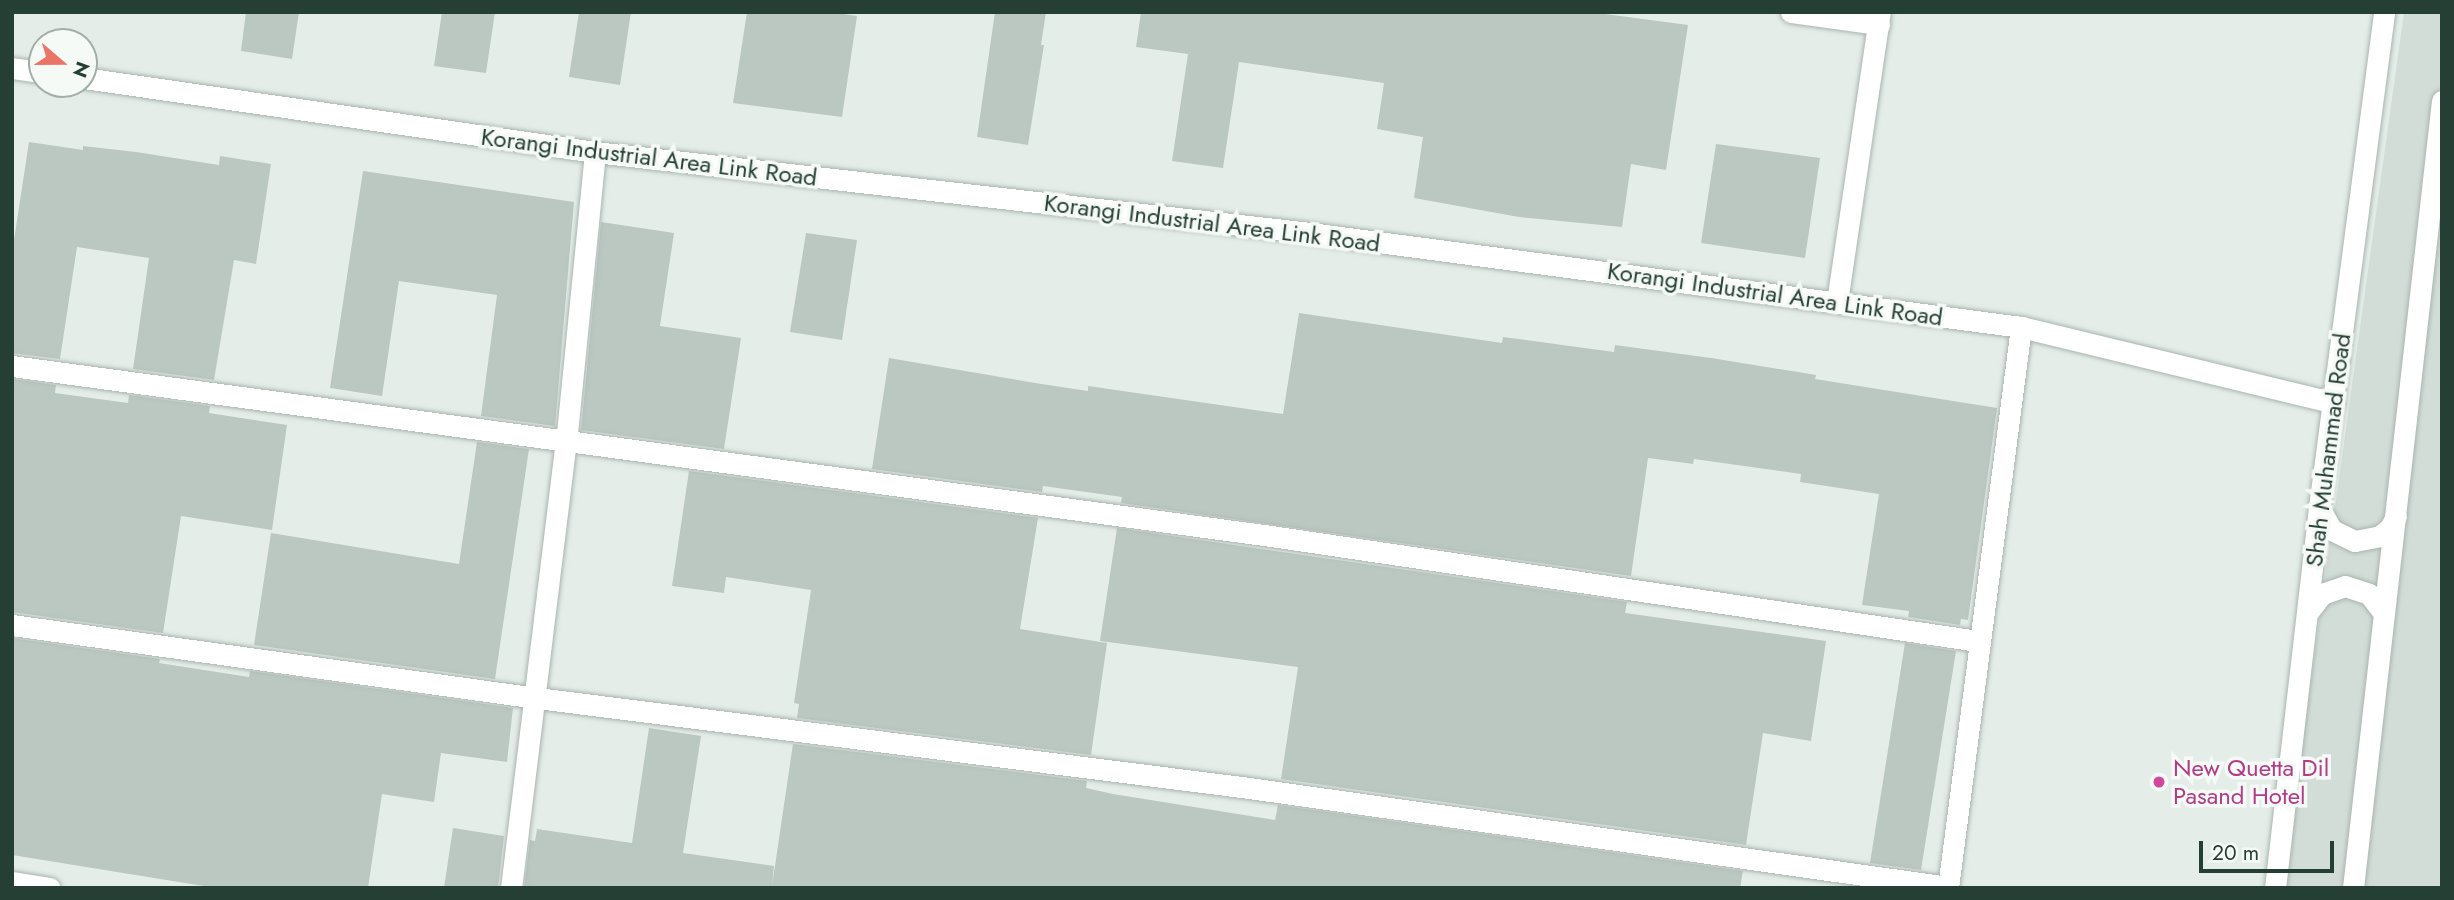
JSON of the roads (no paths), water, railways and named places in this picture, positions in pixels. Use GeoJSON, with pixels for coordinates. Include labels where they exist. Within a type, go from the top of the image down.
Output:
{"type":"FeatureCollection","features":[{"type":"Feature","properties":{"kind":"street"},"geometry":{"type":"LineString","coordinates":[[1791,12],[1880,18],[1837,302]]}},
{"type":"Feature","properties":{"kind":"street","name":"Shah Muhammad Road"},"geometry":{"type":"LineString","coordinates":[[2275,888],[2319,507],[2384,12]]}},
{"type":"Feature","properties":{"kind":"street","name":"Korangi Industrial Area Link Road"},"geometry":{"type":"LineString","coordinates":[[98,80],[595,152],[1310,233],[2021,327],[2334,403]]}},
{"type":"Feature","properties":{"kind":"street"},"geometry":{"type":"LineString","coordinates":[[2353,888],[2442,101]]}},
{"type":"Feature","properties":{"kind":"street"},"geometry":{"type":"LineString","coordinates":[[511,888],[537,698],[595,152]]}},
{"type":"Feature","properties":{"kind":"street"},"geometry":{"type":"LineString","coordinates":[[12,625],[537,698],[1242,787],[1948,888],[1978,641],[2021,327]]}},
{"type":"Feature","properties":{"kind":"street"},"geometry":{"type":"LineString","coordinates":[[12,366],[566,443],[1272,536],[1978,641]]}},
{"type":"Feature","properties":{"kind":"street"},"geometry":{"type":"LineString","coordinates":[[2319,507],[2332,530],[2355,541],[2380,536],[2390,528],[2396,516]]}},
{"type":"Feature","properties":{"kind":"street"},"geometry":{"type":"LineString","coordinates":[[2307,614],[2322,594],[2345,586],[2369,594],[2384,613]]}},
{"type":"Feature","properties":{"kind":"street"},"geometry":{"type":"LineString","coordinates":[[12,882],[50,888]]}},
{"type":"Feature","properties":{"kind":"place","name":"New Quetta Dil Pasand Hotel"},"geometry":{"type":"Point","coordinates":[2159,782]}}]}
